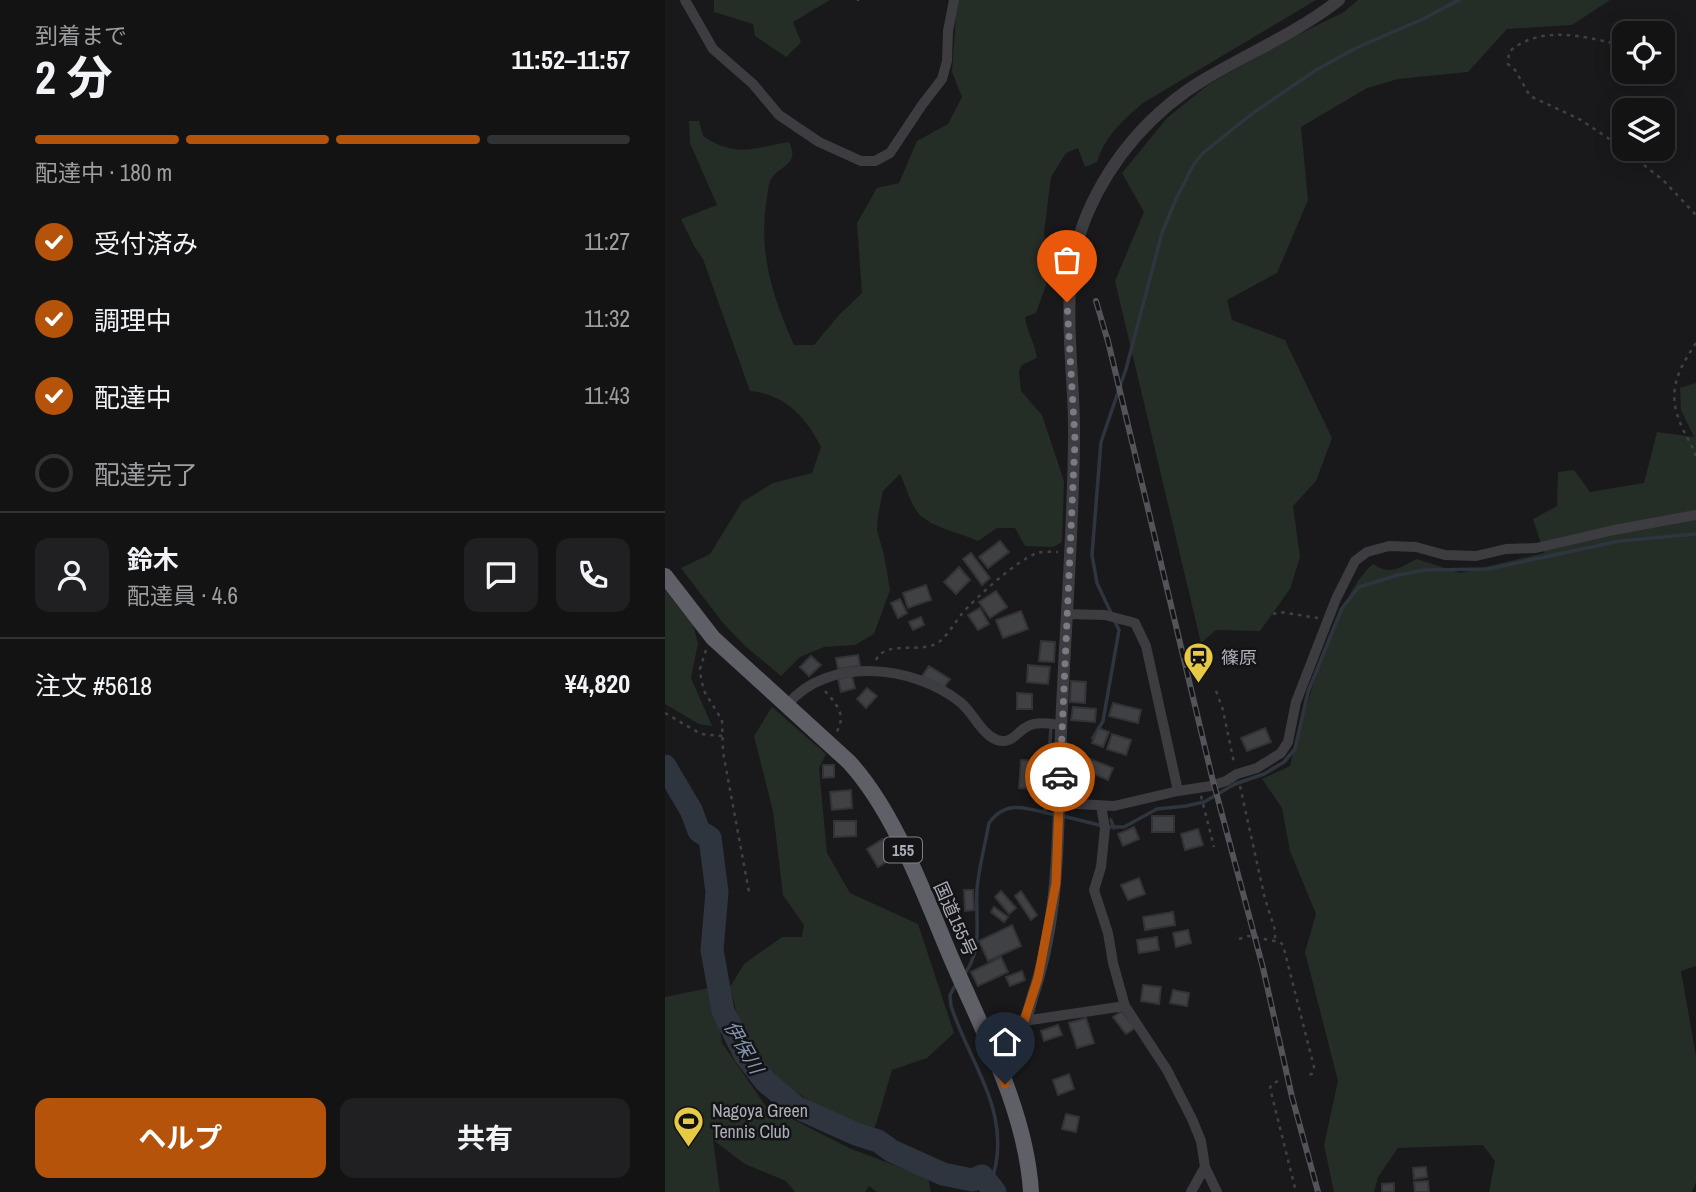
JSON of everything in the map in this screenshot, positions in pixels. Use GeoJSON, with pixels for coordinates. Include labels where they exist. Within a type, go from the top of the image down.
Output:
{"type":"FeatureCollection","features":[{"type":"Feature","properties":{"kind":"highway","name":"国道155号"},"geometry":{"type":"LineString","coordinates":[[665,576],[713,638],[828,741],[863,777],[885,811],[1014,1107],[1031,1192]]}},
{"type":"Feature","properties":{"kind":"street"},"geometry":{"type":"LineString","coordinates":[[685,0],[713,49],[753,84],[779,115],[818,142],[849,157],[861,161],[875,161],[890,153],[899,142],[942,79],[947,61],[948,32],[954,0]]}},
{"type":"Feature","properties":{"kind":"street"},"geometry":{"type":"LineString","coordinates":[[1024,1021],[1038,978],[1056,883],[1075,440],[1067,302],[1075,249],[1089,210],[1108,172],[1139,132],[1159,113],[1203,80],[1339,0]]}},
{"type":"Feature","properties":{"kind":"street"},"geometry":{"type":"LineString","coordinates":[[1060,803],[1114,806],[1201,787],[1226,781],[1237,774],[1257,768],[1281,753],[1288,742],[1296,702],[1328,619],[1355,561],[1367,552],[1389,546],[1416,547],[1445,555],[1476,556],[1506,549],[1536,548],[1637,525],[1696,515]]}},
{"type":"Feature","properties":{"kind":"street"},"geometry":{"type":"LineString","coordinates":[[1066,614],[1105,615],[1135,623],[1146,646],[1178,791]]}},
{"type":"Feature","properties":{"kind":"street"},"geometry":{"type":"LineString","coordinates":[[788,704],[802,688],[816,681],[833,675],[876,671],[910,678],[953,697],[963,704],[985,731],[998,740],[1011,740],[1033,724],[1061,725]]}},
{"type":"Feature","properties":{"kind":"street"},"geometry":{"type":"LineString","coordinates":[[1101,806],[1105,828],[1101,867],[1094,890],[1108,933],[1125,1006],[1167,1070],[1192,1119],[1201,1141],[1205,1167],[1217,1192]]}},
{"type":"Feature","properties":{"kind":"street"},"geometry":{"type":"LineString","coordinates":[[986,1038],[1007,1032],[1024,1021],[1125,1006]]}},
{"type":"Feature","properties":{"kind":"street"},"geometry":{"type":"LineString","coordinates":[[1191,1192],[1205,1167]]}},
{"type":"Feature","properties":{"kind":"path"},"geometry":{"type":"LineString","coordinates":[[1612,43],[1561,34],[1540,36],[1516,46],[1509,52],[1508,64],[1515,70],[1529,96],[1581,120],[1612,141]]}},
{"type":"Feature","properties":{"kind":"path"},"geometry":{"type":"LineString","coordinates":[[1639,161],[1664,181],[1696,215]]}},
{"type":"Feature","properties":{"kind":"path"},"geometry":{"type":"LineString","coordinates":[[1696,343],[1675,380],[1674,407],[1696,457]]}},
{"type":"Feature","properties":{"kind":"path"},"geometry":{"type":"LineString","coordinates":[[876,671],[877,657],[888,649],[935,644],[949,633],[975,600],[1031,556],[1047,551],[1069,553]]}},
{"type":"Feature","properties":{"kind":"path"},"geometry":{"type":"LineString","coordinates":[[1273,614],[1280,612],[1328,619]]}},
{"type":"Feature","properties":{"kind":"path"},"geometry":{"type":"LineString","coordinates":[[713,638],[704,654],[700,669],[701,678],[704,691],[722,720],[723,752],[749,892]]}},
{"type":"Feature","properties":{"kind":"path"},"geometry":{"type":"LineString","coordinates":[[816,681],[841,712],[840,726],[828,741]]}},
{"type":"Feature","properties":{"kind":"path"},"geometry":{"type":"LineString","coordinates":[[1216,691],[1265,899],[1275,930],[1275,941]]}},
{"type":"Feature","properties":{"kind":"path"},"geometry":{"type":"LineString","coordinates":[[665,713],[701,734],[723,737]]}},
{"type":"Feature","properties":{"kind":"path"},"geometry":{"type":"LineString","coordinates":[[1201,787],[1201,799],[1215,847]]}},
{"type":"Feature","properties":{"kind":"path"},"geometry":{"type":"LineString","coordinates":[[1239,939],[1248,936],[1280,942],[1285,949],[1314,1067],[1312,1074],[1306,1075]]}},
{"type":"Feature","properties":{"kind":"path"},"geometry":{"type":"LineString","coordinates":[[1278,1081],[1270,1088],[1296,1192]]}},
{"type":"Feature","properties":{"kind":"shaded area"},"geometry":{"type":"Polygon","coordinates":[[[714,0],[830,0],[793,22],[801,42],[786,57],[755,36],[753,24],[714,12],[714,0]]]}},
{"type":"Feature","properties":{"kind":"shaded area"},"geometry":{"type":"Polygon","coordinates":[[[957,0],[1316,0],[1143,103],[1110,136],[1097,162],[1085,167],[1078,148],[1066,153],[1051,177],[1044,233],[1048,259],[1046,285],[1036,313],[1025,317],[1037,358],[1022,365],[1019,371],[1021,391],[1042,415],[1064,481],[1062,542],[1053,547],[1025,546],[1015,528],[997,528],[978,541],[939,527],[916,510],[900,474],[883,491],[878,516],[877,530],[890,590],[874,634],[855,645],[824,647],[800,657],[781,676],[723,623],[681,568],[710,554],[742,502],[773,483],[812,473],[821,447],[793,409],[774,397],[750,391],[703,259],[681,219],[717,205],[690,143],[689,121],[699,121],[703,136],[725,147],[745,150],[789,142],[792,150],[790,161],[774,176],[769,185],[764,237],[766,255],[773,291],[794,345],[814,345],[862,293],[857,223],[877,188],[899,183],[917,141],[948,124],[962,97],[952,72],[957,0]]]}},
{"type":"Feature","properties":{"kind":"shaded area"},"geometry":{"type":"Polygon","coordinates":[[[1358,0],[1610,0],[1572,25],[1507,29],[1468,72],[1398,79],[1367,88],[1301,127],[1308,200],[1277,273],[1227,300],[1232,320],[1285,340],[1332,438],[1316,481],[1293,506],[1300,557],[1290,589],[1260,631],[1216,630],[1201,643],[1115,281],[1144,212],[1122,173],[1167,118],[1209,84],[1344,12],[1358,0]]]}},
{"type":"Feature","properties":{"kind":"shaded area"},"geometry":{"type":"Polygon","coordinates":[[[1696,383],[1696,966],[1681,971],[1696,1056],[1696,1182],[1692,1192],[1489,1192],[1495,1161],[1483,1145],[1398,1148],[1378,1177],[1374,1192],[1334,1192],[1324,1145],[1338,1081],[1305,952],[1316,914],[1290,851],[1282,808],[1262,779],[1290,766],[1333,629],[1359,580],[1373,564],[1390,570],[1417,559],[1460,573],[1544,553],[1533,519],[1557,506],[1558,472],[1574,470],[1590,492],[1644,483],[1657,432],[1694,437],[1681,410],[1680,388],[1696,383]]]}},
{"type":"Feature","properties":{"kind":"shaded area"},"geometry":{"type":"Polygon","coordinates":[[[665,590],[693,625],[698,643],[691,678],[712,726],[699,724],[665,704],[665,590]]]}},
{"type":"Feature","properties":{"kind":"shaded area"},"geometry":{"type":"Polygon","coordinates":[[[772,707],[826,754],[819,768],[827,853],[850,893],[918,924],[954,1033],[927,1058],[892,1070],[873,1134],[828,1112],[781,1083],[744,1041],[730,987],[744,964],[782,937],[802,937],[804,925],[783,895],[773,811],[754,736],[772,707]]]}},
{"type":"Feature","properties":{"kind":"shaded area"},"geometry":{"type":"Polygon","coordinates":[[[714,987],[722,1043],[765,1105],[849,1148],[928,1178],[931,1192],[877,1192],[869,1186],[865,1192],[795,1192],[786,1181],[745,1164],[713,1140],[720,1192],[665,1192],[665,997],[714,987]]]}},
{"type":"Feature","properties":{"kind":"building"},"geometry":{"type":"Polygon","coordinates":[[[1000,541],[1009,552],[988,568],[979,557],[1000,541]]]}},
{"type":"Feature","properties":{"kind":"building"},"geometry":{"type":"Polygon","coordinates":[[[971,553],[990,578],[982,585],[963,559],[971,553]]]}},
{"type":"Feature","properties":{"kind":"building"},"geometry":{"type":"Polygon","coordinates":[[[959,567],[970,580],[956,594],[944,582],[959,567]]]}},
{"type":"Feature","properties":{"kind":"building"},"geometry":{"type":"Polygon","coordinates":[[[926,585],[931,600],[908,608],[903,593],[926,585]]]}},
{"type":"Feature","properties":{"kind":"building"},"geometry":{"type":"Polygon","coordinates":[[[996,591],[1007,607],[990,618],[979,602],[996,591]]]}},
{"type":"Feature","properties":{"kind":"building"},"geometry":{"type":"Polygon","coordinates":[[[900,599],[907,613],[898,618],[891,603],[900,599]]]}},
{"type":"Feature","properties":{"kind":"building"},"geometry":{"type":"Polygon","coordinates":[[[980,608],[989,624],[978,630],[968,615],[980,608]]]}},
{"type":"Feature","properties":{"kind":"building"},"geometry":{"type":"Polygon","coordinates":[[[1021,611],[1028,629],[1003,638],[996,620],[1021,611]]]}},
{"type":"Feature","properties":{"kind":"building"},"geometry":{"type":"Polygon","coordinates":[[[921,617],[924,625],[913,630],[909,622],[921,617]]]}},
{"type":"Feature","properties":{"kind":"building"},"geometry":{"type":"Polygon","coordinates":[[[1041,641],[1055,642],[1054,662],[1039,661],[1041,641]]]}},
{"type":"Feature","properties":{"kind":"building"},"geometry":{"type":"Polygon","coordinates":[[[858,655],[860,666],[838,669],[836,658],[858,655]]]}},
{"type":"Feature","properties":{"kind":"building"},"geometry":{"type":"Polygon","coordinates":[[[811,656],[821,665],[809,676],[800,667],[811,656]]]}},
{"type":"Feature","properties":{"kind":"building"},"geometry":{"type":"Polygon","coordinates":[[[1028,665],[1050,667],[1048,684],[1027,682],[1028,665]]]}},
{"type":"Feature","properties":{"kind":"building"},"geometry":{"type":"Polygon","coordinates":[[[929,666],[950,679],[943,689],[922,676],[929,666]]]}},
{"type":"Feature","properties":{"kind":"building"},"geometry":{"type":"Polygon","coordinates":[[[852,676],[855,688],[841,692],[838,679],[852,676]]]}},
{"type":"Feature","properties":{"kind":"building"},"geometry":{"type":"Polygon","coordinates":[[[1071,681],[1086,682],[1085,703],[1070,702],[1071,681]]]}},
{"type":"Feature","properties":{"kind":"building"},"geometry":{"type":"Polygon","coordinates":[[[867,688],[877,696],[866,708],[857,699],[867,688]]]}},
{"type":"Feature","properties":{"kind":"building"},"geometry":{"type":"Polygon","coordinates":[[[1017,693],[1032,694],[1032,709],[1017,709],[1017,693]]]}},
{"type":"Feature","properties":{"kind":"building"},"geometry":{"type":"Polygon","coordinates":[[[1113,703],[1141,710],[1138,723],[1109,716],[1113,703]]]}},
{"type":"Feature","properties":{"kind":"building"},"geometry":{"type":"Polygon","coordinates":[[[1073,707],[1096,709],[1095,722],[1071,720],[1073,707]]]}},
{"type":"Feature","properties":{"kind":"building"},"geometry":{"type":"Polygon","coordinates":[[[1098,728],[1109,732],[1103,747],[1092,743],[1098,728]]]}},
{"type":"Feature","properties":{"kind":"building"},"geometry":{"type":"Polygon","coordinates":[[[1265,728],[1271,742],[1247,751],[1241,738],[1265,728]]]}},
{"type":"Feature","properties":{"kind":"building"},"geometry":{"type":"Polygon","coordinates":[[[1112,734],[1131,740],[1126,755],[1107,749],[1112,734]]]}},
{"type":"Feature","properties":{"kind":"building"},"geometry":{"type":"Polygon","coordinates":[[[1085,757],[1113,768],[1108,780],[1080,768],[1085,757]]]}},
{"type":"Feature","properties":{"kind":"building"},"geometry":{"type":"Polygon","coordinates":[[[1021,760],[1037,761],[1035,789],[1019,788],[1021,760]]]}},
{"type":"Feature","properties":{"kind":"building"},"geometry":{"type":"Polygon","coordinates":[[[823,765],[834,765],[834,777],[823,778],[823,765]]]}},
{"type":"Feature","properties":{"kind":"building"},"geometry":{"type":"Polygon","coordinates":[[[1079,773],[1093,778],[1089,789],[1075,784],[1079,773]]]}},
{"type":"Feature","properties":{"kind":"building"},"geometry":{"type":"Polygon","coordinates":[[[851,790],[852,808],[832,810],[830,792],[851,790]]]}},
{"type":"Feature","properties":{"kind":"building"},"geometry":{"type":"Polygon","coordinates":[[[1152,816],[1174,816],[1174,832],[1152,832],[1152,816]]]}},
{"type":"Feature","properties":{"kind":"building"},"geometry":{"type":"Polygon","coordinates":[[[834,821],[856,821],[856,836],[834,837],[834,821]]]}},
{"type":"Feature","properties":{"kind":"building"},"geometry":{"type":"Polygon","coordinates":[[[1134,827],[1139,839],[1123,846],[1118,834],[1134,827]]]}},
{"type":"Feature","properties":{"kind":"building"},"geometry":{"type":"Polygon","coordinates":[[[1198,829],[1203,845],[1185,850],[1181,834],[1198,829]]]}},
{"type":"Feature","properties":{"kind":"building"},"geometry":{"type":"Polygon","coordinates":[[[883,839],[894,857],[878,867],[867,849],[883,839]]]}},
{"type":"Feature","properties":{"kind":"building"},"geometry":{"type":"Polygon","coordinates":[[[1139,878],[1145,894],[1128,900],[1121,885],[1139,878]]]}},
{"type":"Feature","properties":{"kind":"building"},"geometry":{"type":"Polygon","coordinates":[[[964,890],[973,890],[974,910],[965,911],[964,890]]]}},
{"type":"Feature","properties":{"kind":"building"},"geometry":{"type":"Polygon","coordinates":[[[1001,891],[1016,908],[1009,914],[995,897],[1001,891]]]}},
{"type":"Feature","properties":{"kind":"building"},"geometry":{"type":"Polygon","coordinates":[[[1021,891],[1037,915],[1031,920],[1015,896],[1021,891]]]}},
{"type":"Feature","properties":{"kind":"building"},"geometry":{"type":"Polygon","coordinates":[[[994,907],[1008,917],[1004,922],[991,912],[994,907]]]}},
{"type":"Feature","properties":{"kind":"building"},"geometry":{"type":"Polygon","coordinates":[[[1173,912],[1175,925],[1145,930],[1143,917],[1173,912]]]}},
{"type":"Feature","properties":{"kind":"building"},"geometry":{"type":"Polygon","coordinates":[[[1012,925],[1021,946],[988,961],[979,941],[1012,925]]]}},
{"type":"Feature","properties":{"kind":"building"},"geometry":{"type":"Polygon","coordinates":[[[1188,930],[1191,943],[1176,947],[1173,933],[1188,930]]]}},
{"type":"Feature","properties":{"kind":"building"},"geometry":{"type":"Polygon","coordinates":[[[1157,937],[1159,950],[1139,953],[1137,940],[1157,937]]]}},
{"type":"Feature","properties":{"kind":"building"},"geometry":{"type":"Polygon","coordinates":[[[1001,957],[1008,972],[978,986],[971,972],[1001,957]]]}},
{"type":"Feature","properties":{"kind":"building"},"geometry":{"type":"Polygon","coordinates":[[[1022,971],[1025,980],[1010,986],[1006,977],[1022,971]]]}},
{"type":"Feature","properties":{"kind":"building"},"geometry":{"type":"Polygon","coordinates":[[[1143,985],[1161,987],[1159,1004],[1141,1001],[1143,985]]]}},
{"type":"Feature","properties":{"kind":"building"},"geometry":{"type":"Polygon","coordinates":[[[1173,990],[1189,993],[1187,1006],[1170,1003],[1173,990]]]}},
{"type":"Feature","properties":{"kind":"building"},"geometry":{"type":"Polygon","coordinates":[[[1122,1011],[1135,1028],[1126,1034],[1113,1017],[1122,1011]]]}},
{"type":"Feature","properties":{"kind":"building"},"geometry":{"type":"Polygon","coordinates":[[[1086,1018],[1094,1043],[1077,1048],[1069,1023],[1086,1018]]]}},
{"type":"Feature","properties":{"kind":"building"},"geometry":{"type":"Polygon","coordinates":[[[1058,1025],[1062,1035],[1044,1041],[1041,1031],[1058,1025]]]}},
{"type":"Feature","properties":{"kind":"building"},"geometry":{"type":"Polygon","coordinates":[[[1069,1074],[1074,1089],[1058,1095],[1053,1080],[1069,1074]]]}},
{"type":"Feature","properties":{"kind":"building"},"geometry":{"type":"Polygon","coordinates":[[[1066,1114],[1079,1117],[1076,1132],[1062,1129],[1066,1114]]]}},
{"type":"Feature","properties":{"kind":"building"},"geometry":{"type":"Polygon","coordinates":[[[1426,1167],[1427,1177],[1414,1179],[1413,1168],[1426,1167]]]}},
{"type":"Feature","properties":{"kind":"building"},"geometry":{"type":"Polygon","coordinates":[[[1428,1181],[1429,1192],[1415,1192],[1414,1182],[1428,1181]]]}},
{"type":"Feature","properties":{"kind":"building"},"geometry":{"type":"Polygon","coordinates":[[[1394,1183],[1394,1192],[1382,1192],[1382,1184],[1394,1183]]]}},
{"type":"Feature","properties":{"kind":"waterway"},"geometry":{"type":"LineString","coordinates":[[1093,738],[1103,721],[1119,630],[1097,583],[1092,555],[1101,442],[1126,369],[1162,233],[1176,199],[1194,164],[1203,153],[1253,113],[1316,70],[1356,48],[1459,0]]}},
{"type":"Feature","properties":{"kind":"waterway"},"geometry":{"type":"LineString","coordinates":[[1063,816],[1107,827],[1124,827],[1157,809],[1204,802],[1235,784],[1264,774],[1284,762],[1295,749],[1308,692],[1342,608],[1359,587],[1426,570],[1488,569],[1620,541],[1696,534]]}},
{"type":"Feature","properties":{"kind":"waterway"},"geometry":{"type":"LineString","coordinates":[[1045,813],[1051,727]]}},
{"type":"Feature","properties":{"kind":"waterway","name":"伊保川"},"geometry":{"type":"LineString","coordinates":[[665,766],[691,810],[699,831],[710,838],[717,892],[712,950],[723,1011],[745,1055],[765,1081],[796,1107],[878,1141],[892,1151],[943,1174],[972,1180],[982,1176],[995,1192]]}},
{"type":"Feature","properties":{"kind":"waterway"},"geometry":{"type":"LineString","coordinates":[[1073,781],[1078,792]]}},
{"type":"Feature","properties":{"kind":"waterway"},"geometry":{"type":"LineString","coordinates":[[963,976],[970,966],[976,945],[977,889],[989,823],[1003,810],[1019,807],[1055,815]]}},
{"type":"Feature","properties":{"kind":"waterway"},"geometry":{"type":"LineString","coordinates":[[1111,820],[1114,828]]}},
{"type":"Feature","properties":{"kind":"waterway"},"geometry":{"type":"LineString","coordinates":[[956,984],[950,995],[951,1006],[988,1093],[998,1137],[997,1160],[990,1185]]}},
{"type":"Feature","properties":{"kind":"railway"},"geometry":{"type":"LineString","coordinates":[[1096,301],[1109,345]]}},
{"type":"Feature","properties":{"kind":"railway"},"geometry":{"type":"LineString","coordinates":[[1107,337],[1212,777],[1263,968],[1292,1097],[1318,1192]]}},
{"type":"Feature","properties":{"kind":"way so far"},"geometry":{"type":"LineString","coordinates":[[1060,777],[1075,440],[1067,302]]}},
{"type":"Feature","properties":{"kind":"place","name":"篠原"},"geometry":{"type":"Point","coordinates":[1198,685]}},
{"type":"Feature","properties":{"kind":"place","name":"Nagoya Green Tennis Club"},"geometry":{"type":"Point","coordinates":[689,1148]}},
{"type":"Feature","properties":{"kind":"route"},"geometry":{"type":"LineString","coordinates":[[1005,1084],[986,1038],[1007,1032],[1024,1021],[1038,978],[1056,883],[1060,777]]}}]}
